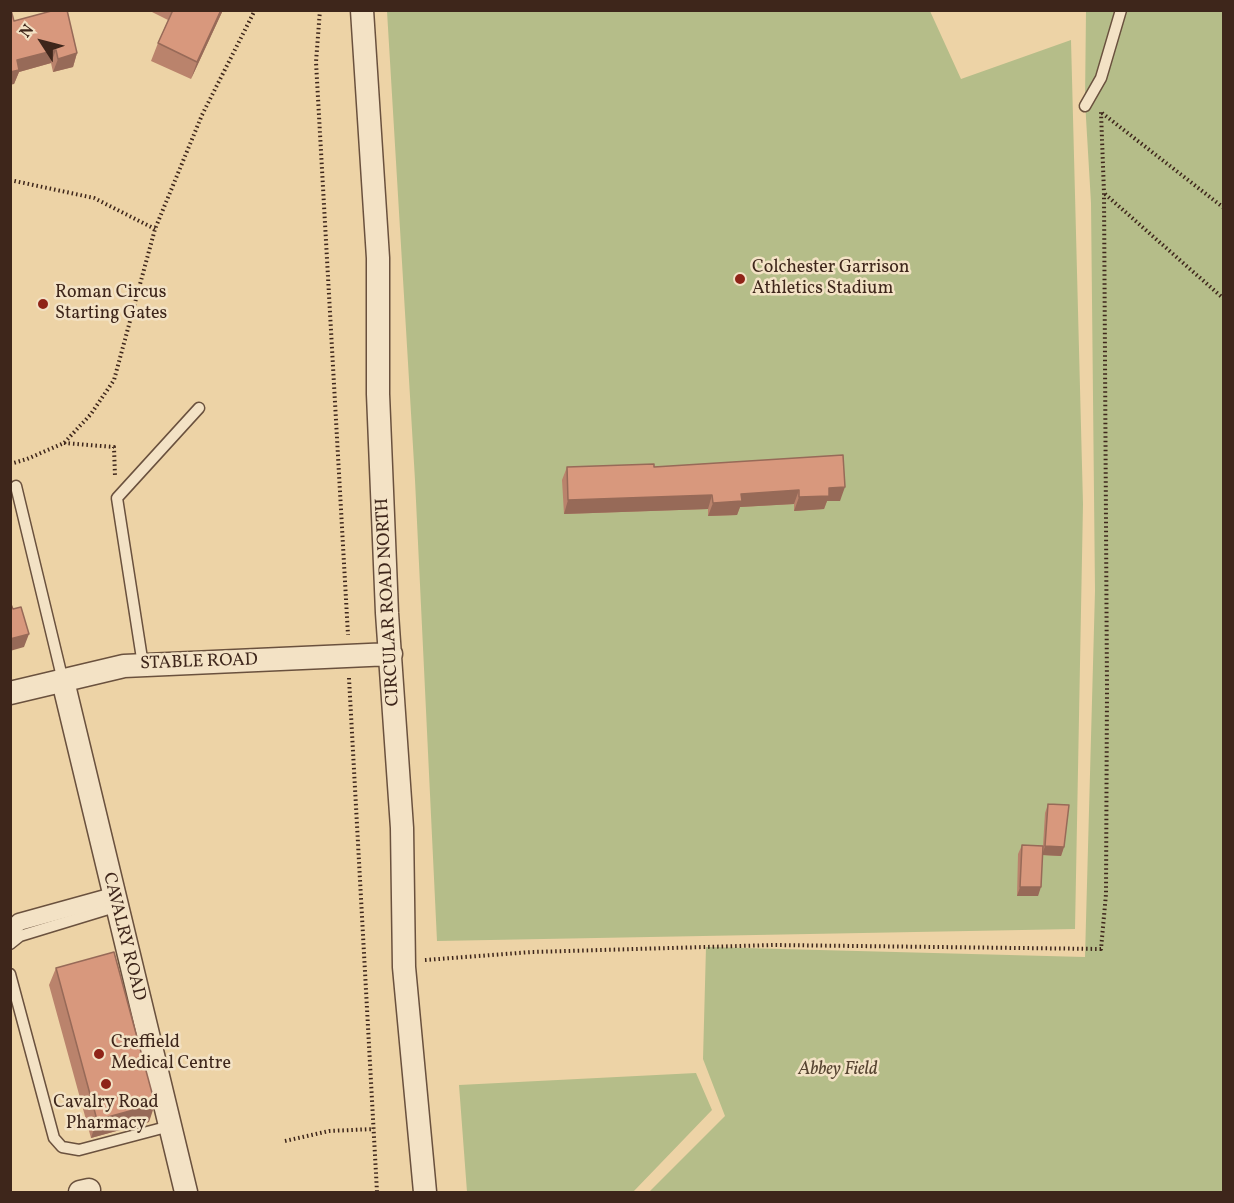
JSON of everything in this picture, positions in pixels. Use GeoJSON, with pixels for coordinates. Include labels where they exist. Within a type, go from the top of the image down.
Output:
{"type":"FeatureCollection","features":[{"type":"Feature","properties":{"kind":"street","name":"CIRCULAR ROAD NORTH"},"geometry":{"type":"LineString","coordinates":[[362,10],[378,258],[378,394],[402,828],[404,967],[425,1192]]}},
{"type":"Feature","properties":{"kind":"street","name":"STABLE ROAD"},"geometry":{"type":"LineString","coordinates":[[10,693],[124,666],[391,654]]}},
{"type":"Feature","properties":{"kind":"street","name":"CAVALRY ROAD"},"geometry":{"type":"LineString","coordinates":[[63,681],[114,902],[186,1192]]}},
{"type":"Feature","properties":{"kind":"street"},"geometry":{"type":"LineString","coordinates":[[10,932],[20,922],[114,902]]}},
{"type":"Feature","properties":{"kind":"lane"},"geometry":{"type":"LineString","coordinates":[[1085,106],[1101,78],[1121,10]]}},
{"type":"Feature","properties":{"kind":"lane"},"geometry":{"type":"LineString","coordinates":[[144,665],[117,498],[200,408]]}},
{"type":"Feature","properties":{"kind":"lane"},"geometry":{"type":"LineString","coordinates":[[15,486],[63,681]]}},
{"type":"Feature","properties":{"kind":"lane"},"geometry":{"type":"LineString","coordinates":[[10,944],[20,936],[114,902]]}},
{"type":"Feature","properties":{"kind":"lane"},"geometry":{"type":"LineString","coordinates":[[10,974],[54,1138],[62,1147],[79,1150],[170,1126]]}},
{"type":"Feature","properties":{"kind":"path"},"geometry":{"type":"LineString","coordinates":[[10,464],[27,459],[63,442],[91,414],[114,380],[155,229],[202,115],[255,10]]}},
{"type":"Feature","properties":{"kind":"path"},"geometry":{"type":"LineString","coordinates":[[320,10],[316,62],[377,1192]]}},
{"type":"Feature","properties":{"kind":"path"},"geometry":{"type":"LineString","coordinates":[[425,960],[532,952],[774,945],[1101,949],[1106,894],[1107,804],[1104,193],[1101,78]]}},
{"type":"Feature","properties":{"kind":"path"},"geometry":{"type":"LineString","coordinates":[[1101,113],[1224,208]]}},
{"type":"Feature","properties":{"kind":"path"},"geometry":{"type":"LineString","coordinates":[[10,180],[94,198],[155,229]]}},
{"type":"Feature","properties":{"kind":"path"},"geometry":{"type":"LineString","coordinates":[[1104,193],[1224,299]]}},
{"type":"Feature","properties":{"kind":"path"},"geometry":{"type":"LineString","coordinates":[[63,442],[114,447],[117,498]]}},
{"type":"Feature","properties":{"kind":"path"},"geometry":{"type":"LineString","coordinates":[[285,1142],[329,1131],[374,1129]]}},
{"type":"Feature","properties":{"kind":"green space","name":"Colchester Garrison Athletics Stadium"},"geometry":{"type":"Polygon","coordinates":[[[387,11],[930,11],[961,79],[1071,40],[1083,504],[1075,929],[437,941],[415,480],[387,11]]]}},
{"type":"Feature","properties":{"kind":"green space","name":"Abbey Field"},"geometry":{"type":"Polygon","coordinates":[[[1086,11],[1223,11],[1223,1192],[649,1192],[725,1116],[703,1059],[706,947],[1085,957],[1095,591],[1091,203],[1085,101],[1086,11]]]}},
{"type":"Feature","properties":{"kind":"green space"},"geometry":{"type":"Polygon","coordinates":[[[696,1073],[712,1110],[633,1192],[467,1192],[459,1085],[696,1073]]]}},
{"type":"Feature","properties":{"kind":"building"},"geometry":{"type":"Polygon","coordinates":[[[10,10],[14,21],[55,10],[67,10],[77,53],[58,59],[56,50],[17,60],[19,70],[10,72],[10,10]]]}},
{"type":"Feature","properties":{"kind":"building"},"geometry":{"type":"Polygon","coordinates":[[[173,10],[221,10],[197,62],[158,43],[173,10]]]}},
{"type":"Feature","properties":{"kind":"building"},"geometry":{"type":"Polygon","coordinates":[[[843,455],[845,487],[829,488],[829,496],[799,497],[799,490],[741,494],[742,501],[713,503],[712,495],[568,500],[567,467],[654,464],[654,467],[843,455]]]}},
{"type":"Feature","properties":{"kind":"building"},"geometry":{"type":"Polygon","coordinates":[[[10,602],[13,609],[21,607],[29,634],[10,639],[10,602]]]}},
{"type":"Feature","properties":{"kind":"building"},"geometry":{"type":"Polygon","coordinates":[[[1048,804],[1069,805],[1064,847],[1045,846],[1048,804]]]}},
{"type":"Feature","properties":{"kind":"building"},"geometry":{"type":"Polygon","coordinates":[[[1022,845],[1043,846],[1041,887],[1020,887],[1022,845]]]}},
{"type":"Feature","properties":{"kind":"building","name":"Creffield Medical Centre"},"geometry":{"type":"Polygon","coordinates":[[[114,952],[155,1104],[97,1120],[56,968],[114,952]]]}},
{"type":"Feature","properties":{"kind":"place","name":"Colchester Garrison Athletics Stadium"},"geometry":{"type":"Point","coordinates":[740,279]}},
{"type":"Feature","properties":{"kind":"place","name":"Roman Circus Starting Gates"},"geometry":{"type":"Point","coordinates":[43,304]}},
{"type":"Feature","properties":{"kind":"place","name":"Creffield Medical Centre"},"geometry":{"type":"Point","coordinates":[99,1054]}},
{"type":"Feature","properties":{"kind":"place","name":"Cavalry Road Pharmacy"},"geometry":{"type":"Point","coordinates":[106,1084]}}]}
